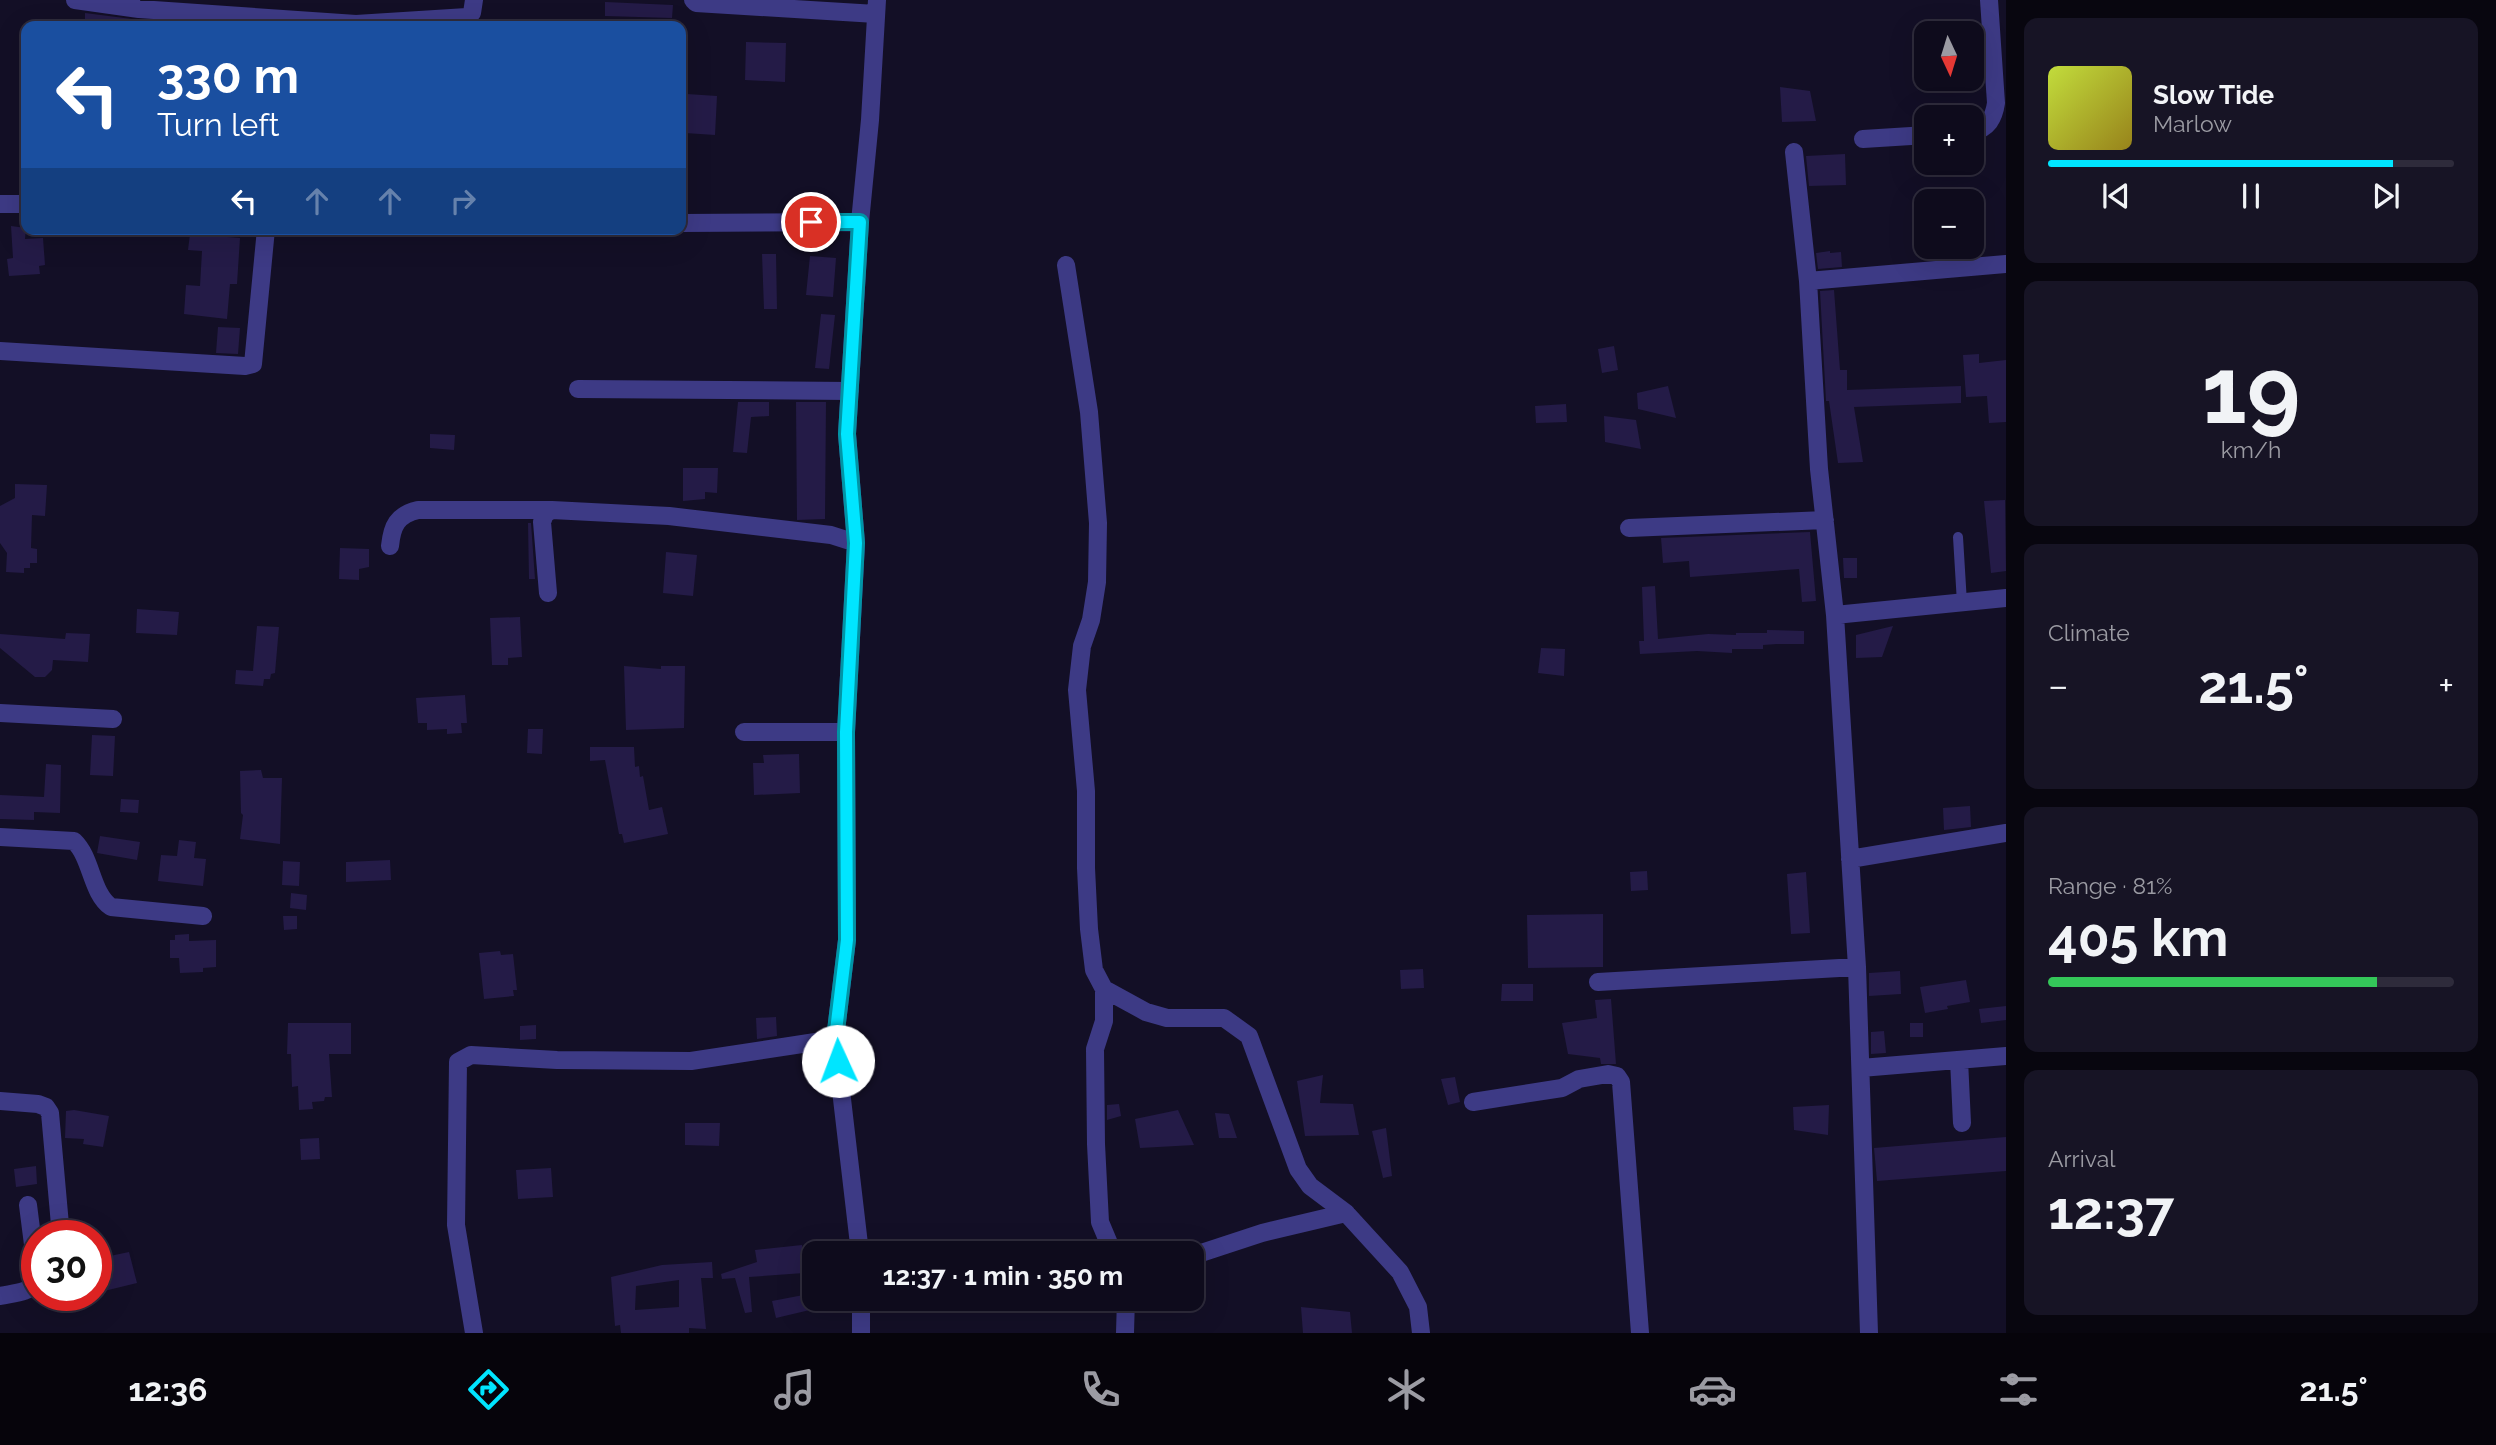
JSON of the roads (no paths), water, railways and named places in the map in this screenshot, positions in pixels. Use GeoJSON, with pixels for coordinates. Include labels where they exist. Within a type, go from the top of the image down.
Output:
{"type":"FeatureCollection","features":[{"type":"Feature","properties":{"kind":"street"},"geometry":{"type":"LineString","coordinates":[[75,0],[139,5],[257,8],[337,21]]}},
{"type":"Feature","properties":{"kind":"street"},"geometry":{"type":"LineString","coordinates":[[408,21],[467,17],[472,13],[474,0]]}},
{"type":"Feature","properties":{"kind":"street"},"geometry":{"type":"LineString","coordinates":[[693,0],[696,3],[876,7],[847,434],[856,543],[846,732],[847,940],[835,1039],[859,1241]]}},
{"type":"Feature","properties":{"kind":"street"},"geometry":{"type":"LineString","coordinates":[[1984,127],[1994,114],[1996,103],[1989,0]]}},
{"type":"Feature","properties":{"kind":"street"},"geometry":{"type":"LineString","coordinates":[[1863,139],[1914,136]]}},
{"type":"Feature","properties":{"kind":"street"},"geometry":{"type":"LineString","coordinates":[[1794,152],[1808,281],[1819,469],[1835,615],[1857,967],[1868,1333]]}},
{"type":"Feature","properties":{"kind":"street"},"geometry":{"type":"LineString","coordinates":[[0,204],[21,204]]}},
{"type":"Feature","properties":{"kind":"street"},"geometry":{"type":"LineString","coordinates":[[686,223],[860,222]]}},
{"type":"Feature","properties":{"kind":"street"},"geometry":{"type":"LineString","coordinates":[[0,351],[245,366],[253,364],[265,235]]}},
{"type":"Feature","properties":{"kind":"street"},"geometry":{"type":"LineString","coordinates":[[1808,281],[2006,264]]}},
{"type":"Feature","properties":{"kind":"street"},"geometry":{"type":"LineString","coordinates":[[1066,265],[1089,412],[1098,523],[1097,582],[1091,620],[1082,646],[1077,690],[1086,791],[1089,929],[1094,970],[1104,989],[1104,1021],[1095,1049],[1096,1144],[1100,1222],[1108,1241]]}},
{"type":"Feature","properties":{"kind":"street"},"geometry":{"type":"LineString","coordinates":[[578,389],[850,391]]}},
{"type":"Feature","properties":{"kind":"street"},"geometry":{"type":"LineString","coordinates":[[390,547],[396,521],[407,512],[418,510],[552,510],[682,517],[831,535],[856,543]]}},
{"type":"Feature","properties":{"kind":"street"},"geometry":{"type":"LineString","coordinates":[[548,593],[542,522],[545,514],[552,510]]}},
{"type":"Feature","properties":{"kind":"street"},"geometry":{"type":"LineString","coordinates":[[1629,528],[1825,520]]}},
{"type":"Feature","properties":{"kind":"street"},"geometry":{"type":"LineString","coordinates":[[1835,615],[2006,598]]}},
{"type":"Feature","properties":{"kind":"street"},"geometry":{"type":"LineString","coordinates":[[0,713],[113,719]]}},
{"type":"Feature","properties":{"kind":"street"},"geometry":{"type":"LineString","coordinates":[[744,732],[846,732]]}},
{"type":"Feature","properties":{"kind":"street"},"geometry":{"type":"LineString","coordinates":[[1850,859],[2006,833]]}},
{"type":"Feature","properties":{"kind":"street"},"geometry":{"type":"LineString","coordinates":[[0,837],[74,841],[86,857],[104,902],[111,907],[204,916]]}},
{"type":"Feature","properties":{"kind":"street"},"geometry":{"type":"LineString","coordinates":[[1598,982],[1857,967]]}},
{"type":"Feature","properties":{"kind":"street"},"geometry":{"type":"LineString","coordinates":[[1104,989],[1146,1012],[1167,1018],[1224,1018],[1249,1035],[1298,1169],[1310,1186],[1346,1213],[1400,1272],[1418,1307],[1421,1333]]}},
{"type":"Feature","properties":{"kind":"street"},"geometry":{"type":"LineString","coordinates":[[474,1333],[456,1225],[458,1062],[471,1055],[557,1060],[691,1060],[835,1039]]}},
{"type":"Feature","properties":{"kind":"street"},"geometry":{"type":"LineString","coordinates":[[1861,1069],[2006,1056]]}},
{"type":"Feature","properties":{"kind":"street"},"geometry":{"type":"LineString","coordinates":[[1959,1060],[1962,1123]]}},
{"type":"Feature","properties":{"kind":"street"},"geometry":{"type":"LineString","coordinates":[[1473,1102],[1562,1088],[1579,1079],[1608,1074],[1617,1076],[1621,1082],[1640,1333]]}},
{"type":"Feature","properties":{"kind":"street"},"geometry":{"type":"LineString","coordinates":[[0,1101],[38,1104],[46,1107],[50,1113],[60,1220]]}},
{"type":"Feature","properties":{"kind":"street"},"geometry":{"type":"LineString","coordinates":[[29,1205],[31,1220]]}},
{"type":"Feature","properties":{"kind":"street"},"geometry":{"type":"LineString","coordinates":[[1204,1252],[1262,1233],[1346,1213]]}},
{"type":"Feature","properties":{"kind":"street"},"geometry":{"type":"LineString","coordinates":[[0,1296],[21,1292]]}},
{"type":"Feature","properties":{"kind":"street"},"geometry":{"type":"LineString","coordinates":[[861,1311],[861,1333]]}},
{"type":"Feature","properties":{"kind":"street"},"geometry":{"type":"LineString","coordinates":[[1125,1333],[1126,1311]]}},
{"type":"Feature","properties":{"kind":"lane"},"geometry":{"type":"LineString","coordinates":[[1958,537],[1962,603]]}}]}
